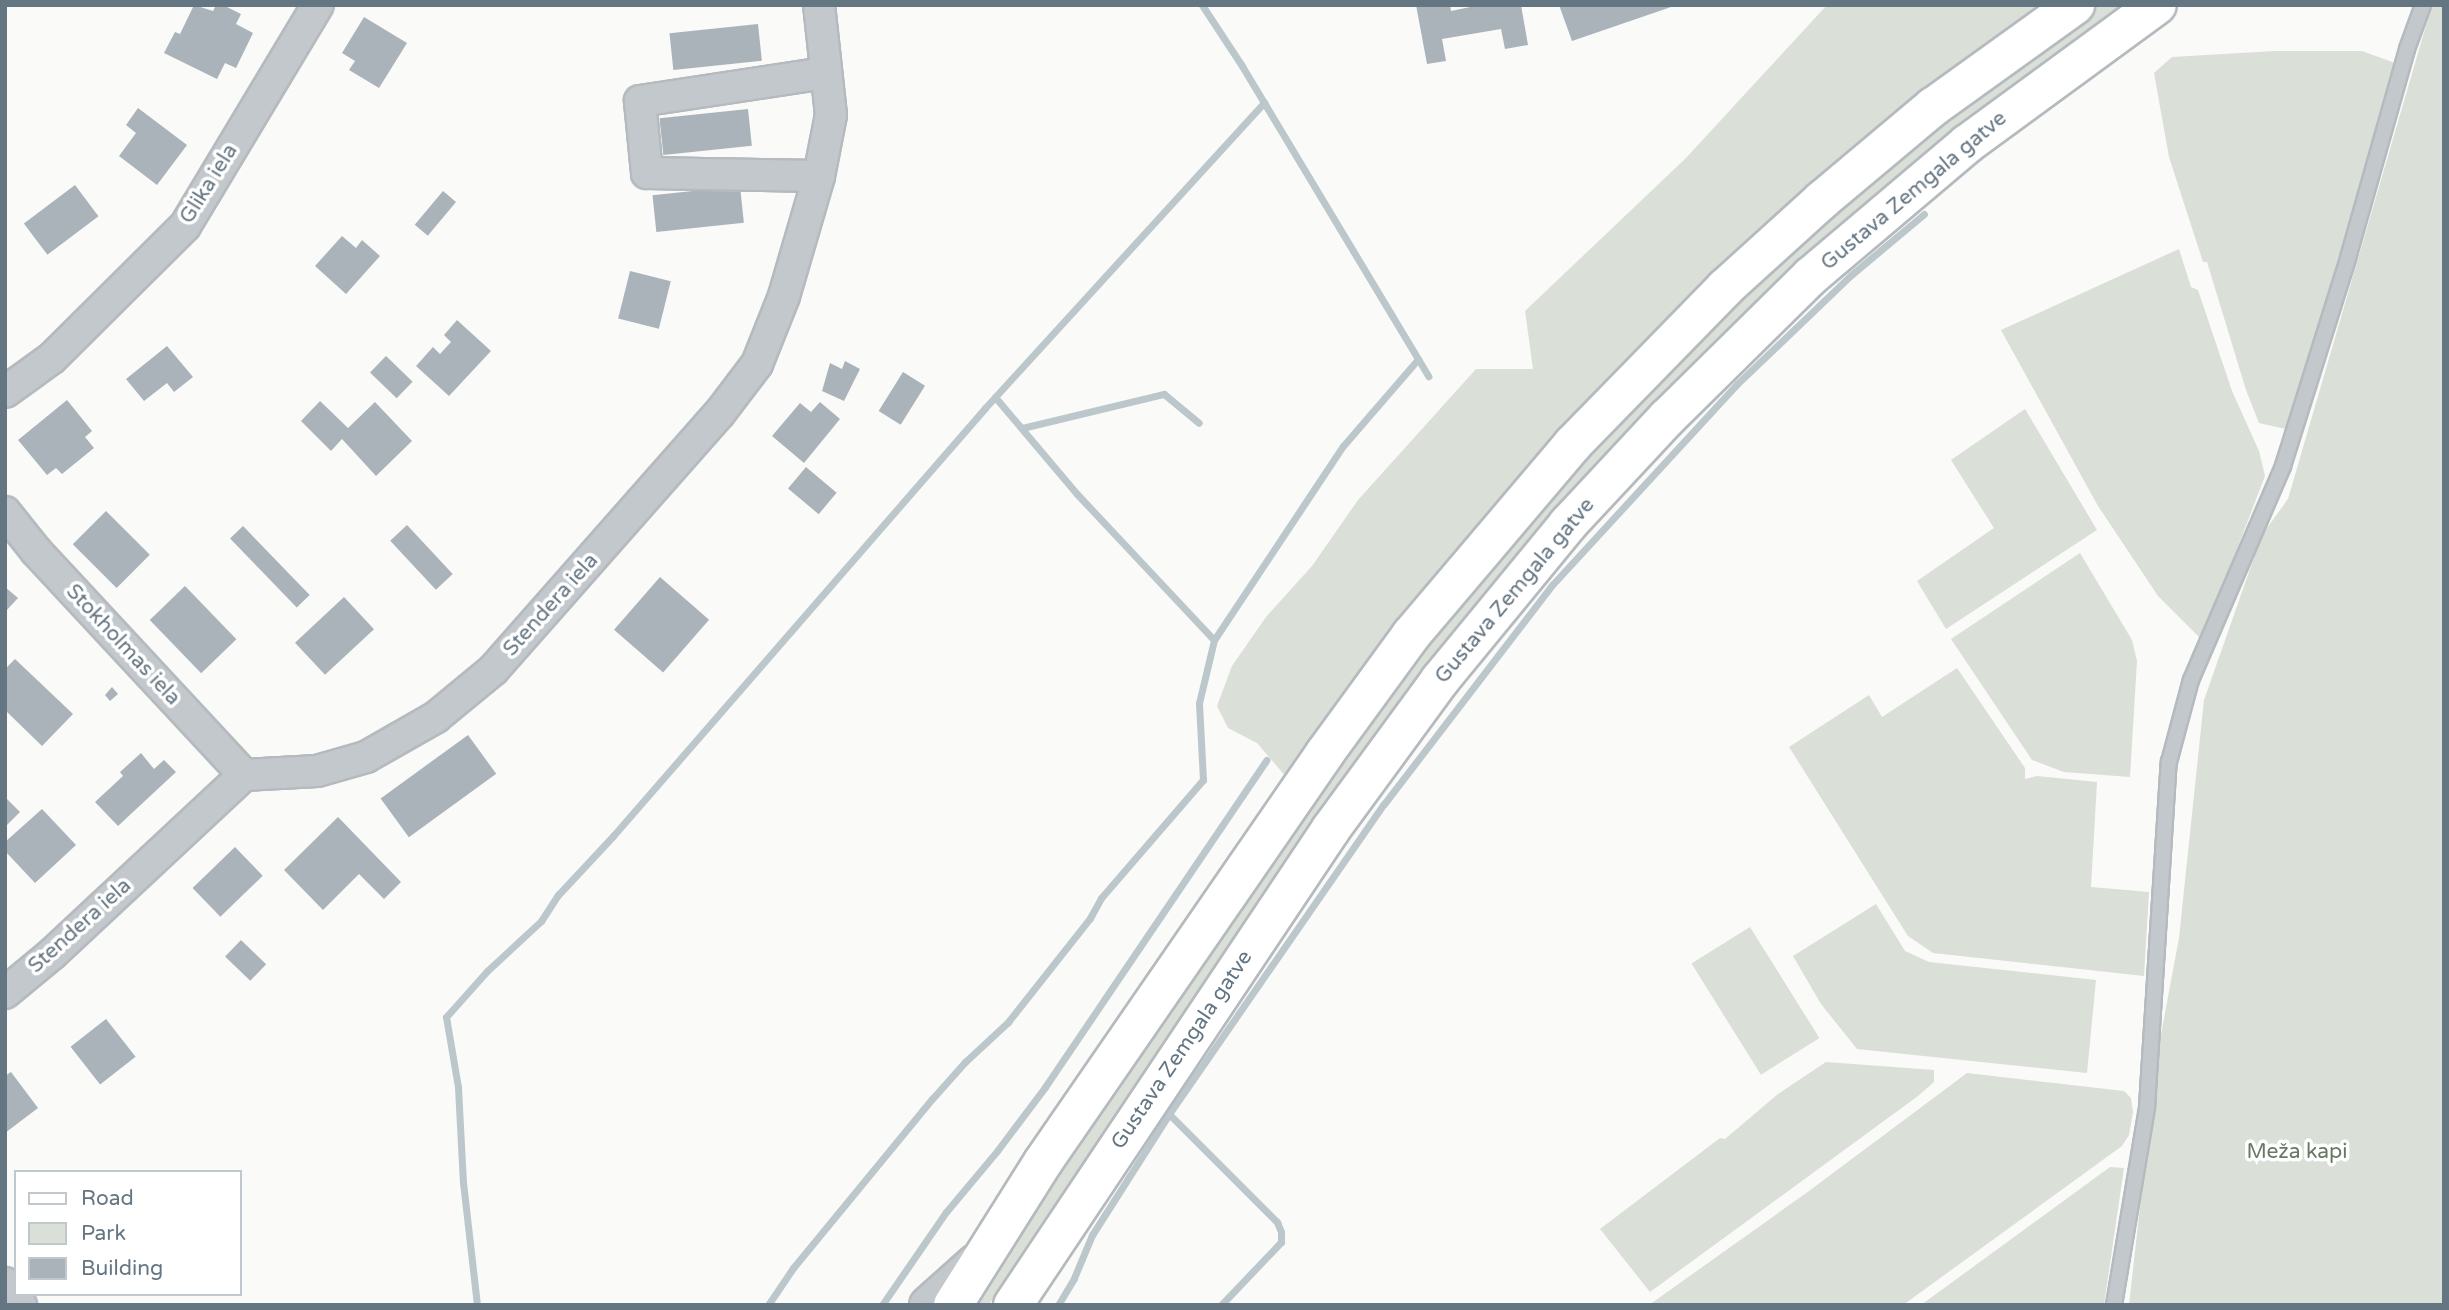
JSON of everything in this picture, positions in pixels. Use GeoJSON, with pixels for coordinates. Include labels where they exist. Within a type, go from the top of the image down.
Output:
{"type":"FeatureCollection","features":[{"type":"Feature","properties":{"kind":"main road"},"geometry":{"type":"LineString","coordinates":[[953,1305],[1043,1161],[1325,753],[1411,635],[1573,444],[1725,288],[1822,200],[1933,107],[2075,5]]}},
{"type":"Feature","properties":{"kind":"main road","name":"Gustava Zemgala gatve"},"geometry":{"type":"LineString","coordinates":[[1013,1305],[1331,830],[1440,680],[1568,524],[1667,418],[1811,276],[1967,144],[2157,5]]}},
{"type":"Feature","properties":{"kind":"street","name":"Glika iela"},"geometry":{"type":"LineString","coordinates":[[5,392],[52,358],[185,226],[318,5]]}},
{"type":"Feature","properties":{"kind":"street","name":"Stendera iela"},"geometry":{"type":"LineString","coordinates":[[5,993],[52,954],[244,775],[317,771],[366,757],[436,717],[493,670],[655,489],[757,364],[784,296],[820,176],[831,115],[818,5]]}},
{"type":"Feature","properties":{"kind":"street"},"geometry":{"type":"LineString","coordinates":[[820,176],[647,173],[640,101],[826,73]]}},
{"type":"Feature","properties":{"kind":"street","name":"Stokholmas iela"},"geometry":{"type":"LineString","coordinates":[[5,512],[36,551],[244,775]]}},
{"type":"Feature","properties":{"kind":"street"},"geometry":{"type":"LineString","coordinates":[[928,1305],[981,1258]]}},
{"type":"Feature","properties":{"kind":"lane"},"geometry":{"type":"LineString","coordinates":[[2114,1305],[2147,1107],[2169,762],[2191,680],[2283,466],[2348,258],[2407,49],[2423,5]]}},
{"type":"Feature","properties":{"kind":"green space"},"geometry":{"type":"Polygon","coordinates":[[[1827,5],[2044,5],[1902,113],[1287,778],[1257,743],[1228,728],[1217,706],[1232,666],[1266,617],[1312,566],[1358,500],[1476,369],[1533,369],[1525,311],[1686,158],[1827,5]]]}},
{"type":"Feature","properties":{"kind":"green space"},"geometry":{"type":"Polygon","coordinates":[[[2099,5],[2130,5],[1848,219],[1749,310],[1635,422],[1574,489],[1489,589],[1362,758],[1132,1088],[989,1305],[970,1305],[1382,699],[1625,409],[1839,205],[2026,57],[2099,5]]]}},
{"type":"Feature","properties":{"kind":"green space","name":"Meža kapi"},"geometry":{"type":"Polygon","coordinates":[[[2432,5],[2444,5],[2444,1305],[2129,1305],[2157,1056],[2179,938],[2204,700],[2262,535],[2288,499],[2432,5]]]}},
{"type":"Feature","properties":{"kind":"green space"},"geometry":{"type":"Polygon","coordinates":[[[2275,51],[2362,51],[2395,63],[2290,430],[2259,423],[2246,390],[2207,262],[2203,262],[2169,157],[2154,73],[2172,57],[2275,51]]]}},
{"type":"Feature","properties":{"kind":"green space"},"geometry":{"type":"Polygon","coordinates":[[[2179,249],[2191,287],[2198,290],[2232,391],[2259,451],[2265,476],[2202,640],[2158,596],[2098,506],[2001,330],[2179,249]]]}},
{"type":"Feature","properties":{"kind":"green space"},"geometry":{"type":"Polygon","coordinates":[[[2025,409],[2097,530],[1946,629],[1917,581],[1994,528],[1951,460],[2025,409]]]}},
{"type":"Feature","properties":{"kind":"green space"},"geometry":{"type":"Polygon","coordinates":[[[2080,553],[2132,640],[2137,661],[2130,777],[2064,772],[2032,760],[1951,639],[2080,553]]]}},
{"type":"Feature","properties":{"kind":"green space"},"geometry":{"type":"Polygon","coordinates":[[[1957,668],[2025,768],[2025,779],[2037,776],[2097,782],[2091,887],[2149,892],[2144,976],[1933,953],[1908,936],[1789,747],[1869,695],[1882,717],[1957,668]]]}},
{"type":"Feature","properties":{"kind":"green space"},"geometry":{"type":"Polygon","coordinates":[[[1876,904],[1905,951],[1929,962],[2096,980],[2087,1073],[1857,1049],[1821,1004],[1793,956],[1876,904]]]}},
{"type":"Feature","properties":{"kind":"green space"},"geometry":{"type":"Polygon","coordinates":[[[1750,927],[1819,1038],[1761,1075],[1691,964],[1750,927]]]}},
{"type":"Feature","properties":{"kind":"green space"},"geometry":{"type":"Polygon","coordinates":[[[1826,1062],[1934,1070],[1934,1082],[1650,1292],[1600,1229],[1720,1138],[1725,1139],[1778,1094],[1826,1062]]]}},
{"type":"Feature","properties":{"kind":"green space"},"geometry":{"type":"Polygon","coordinates":[[[1967,1073],[2124,1091],[2131,1098],[2133,1112],[2129,1135],[2122,1146],[1903,1305],[1649,1305],[1809,1191],[1967,1073]]]}},
{"type":"Feature","properties":{"kind":"green space"},"geometry":{"type":"Polygon","coordinates":[[[2110,1167],[2124,1168],[2104,1305],[1921,1305],[2110,1167]]]}},
{"type":"Feature","properties":{"kind":"building"},"geometry":{"type":"Polygon","coordinates":[[[194,5],[213,11],[216,5],[223,5],[241,14],[236,24],[253,33],[236,68],[225,63],[217,79],[164,53],[175,32],[180,34],[194,5]]]}},
{"type":"Feature","properties":{"kind":"building"},"geometry":{"type":"Polygon","coordinates":[[[1416,5],[1450,5],[1451,11],[1480,5],[1521,5],[1528,45],[1505,49],[1501,29],[1442,39],[1446,61],[1427,64],[1416,5]]]}},
{"type":"Feature","properties":{"kind":"building"},"geometry":{"type":"Polygon","coordinates":[[[1559,5],[1674,5],[1674,6],[1572,41],[1559,5]]]}},
{"type":"Feature","properties":{"kind":"building"},"geometry":{"type":"Polygon","coordinates":[[[364,17],[407,43],[379,88],[349,70],[355,61],[342,53],[364,17]]]}},
{"type":"Feature","properties":{"kind":"building"},"geometry":{"type":"Polygon","coordinates":[[[758,24],[762,61],[673,70],[669,33],[758,24]]]}},
{"type":"Feature","properties":{"kind":"building"},"geometry":{"type":"Polygon","coordinates":[[[138,108],[187,145],[157,185],[119,156],[136,133],[126,125],[138,108]]]}},
{"type":"Feature","properties":{"kind":"building"},"geometry":{"type":"Polygon","coordinates":[[[748,109],[752,146],[663,155],[659,118],[748,109]]]}},
{"type":"Feature","properties":{"kind":"building"},"geometry":{"type":"Polygon","coordinates":[[[75,185],[98,216],[47,255],[24,224],[75,185]]]}},
{"type":"Feature","properties":{"kind":"building"},"geometry":{"type":"Polygon","coordinates":[[[740,186],[744,223],[656,232],[652,195],[740,186]]]}},
{"type":"Feature","properties":{"kind":"building"},"geometry":{"type":"Polygon","coordinates":[[[443,191],[456,202],[428,236],[415,225],[443,191]]]}},
{"type":"Feature","properties":{"kind":"building"},"geometry":{"type":"Polygon","coordinates":[[[342,236],[356,248],[362,240],[380,256],[346,294],[315,266],[342,236]]]}},
{"type":"Feature","properties":{"kind":"building"},"geometry":{"type":"Polygon","coordinates":[[[630,271],[671,281],[659,329],[618,319],[630,271]]]}},
{"type":"Feature","properties":{"kind":"building"},"geometry":{"type":"Polygon","coordinates":[[[457,320],[491,351],[449,396],[416,366],[433,347],[440,354],[451,342],[444,335],[457,320]]]}},
{"type":"Feature","properties":{"kind":"building"},"geometry":{"type":"Polygon","coordinates":[[[167,346],[193,377],[174,392],[167,383],[144,401],[126,379],[167,346]]]}},
{"type":"Feature","properties":{"kind":"building"},"geometry":{"type":"Polygon","coordinates":[[[386,356],[413,382],[397,398],[370,373],[386,356]]]}},
{"type":"Feature","properties":{"kind":"building"},"geometry":{"type":"Polygon","coordinates":[[[845,361],[860,369],[844,401],[822,391],[830,363],[842,369],[845,361]]]}},
{"type":"Feature","properties":{"kind":"building"},"geometry":{"type":"Polygon","coordinates":[[[903,372],[925,386],[901,425],[879,411],[903,372]]]}},
{"type":"Feature","properties":{"kind":"building"},"geometry":{"type":"Polygon","coordinates":[[[67,400],[92,431],[85,437],[94,448],[62,474],[56,468],[47,475],[18,440],[67,400]]]}},
{"type":"Feature","properties":{"kind":"building"},"geometry":{"type":"Polygon","coordinates":[[[320,401],[348,428],[375,402],[412,441],[376,476],[342,439],[331,451],[301,421],[320,401]]]}},
{"type":"Feature","properties":{"kind":"building"},"geometry":{"type":"Polygon","coordinates":[[[820,402],[840,419],[804,463],[772,436],[800,403],[811,412],[820,402]]]}},
{"type":"Feature","properties":{"kind":"building"},"geometry":{"type":"Polygon","coordinates":[[[806,467],[837,493],[819,514],[788,488],[806,467]]]}},
{"type":"Feature","properties":{"kind":"building"},"geometry":{"type":"Polygon","coordinates":[[[106,511],[150,555],[117,588],[73,544],[106,511]]]}},
{"type":"Feature","properties":{"kind":"building"},"geometry":{"type":"Polygon","coordinates":[[[407,525],[453,574],[436,590],[390,541],[407,525]]]}},
{"type":"Feature","properties":{"kind":"building"},"geometry":{"type":"Polygon","coordinates":[[[243,526],[310,595],[297,608],[230,539],[243,526]]]}},
{"type":"Feature","properties":{"kind":"building"},"geometry":{"type":"Polygon","coordinates":[[[660,577],[709,620],[663,672],[614,630],[660,577]]]}},
{"type":"Feature","properties":{"kind":"building"},"geometry":{"type":"Polygon","coordinates":[[[185,586],[236,639],[201,673],[150,620],[185,586]]]}},
{"type":"Feature","properties":{"kind":"building"},"geometry":{"type":"Polygon","coordinates":[[[5,587],[18,598],[5,612],[5,587]]]}},
{"type":"Feature","properties":{"kind":"building"},"geometry":{"type":"Polygon","coordinates":[[[344,597],[374,629],[325,675],[295,643],[344,597]]]}},
{"type":"Feature","properties":{"kind":"building"},"geometry":{"type":"Polygon","coordinates":[[[15,659],[73,714],[42,746],[5,710],[5,669],[15,659]]]}},
{"type":"Feature","properties":{"kind":"building"},"geometry":{"type":"Polygon","coordinates":[[[112,687],[118,694],[110,701],[105,695],[112,687]]]}},
{"type":"Feature","properties":{"kind":"building"},"geometry":{"type":"Polygon","coordinates":[[[468,735],[496,774],[409,837],[381,798],[468,735]]]}},
{"type":"Feature","properties":{"kind":"building"},"geometry":{"type":"Polygon","coordinates":[[[141,753],[154,769],[164,760],[176,772],[118,826],[95,802],[123,776],[120,772],[141,753]]]}},
{"type":"Feature","properties":{"kind":"building"},"geometry":{"type":"Polygon","coordinates":[[[5,797],[20,812],[5,827],[5,797]]]}},
{"type":"Feature","properties":{"kind":"building"},"geometry":{"type":"Polygon","coordinates":[[[42,809],[76,845],[35,883],[5,851],[5,842],[42,809]]]}},
{"type":"Feature","properties":{"kind":"building"},"geometry":{"type":"Polygon","coordinates":[[[338,817],[401,882],[384,899],[359,874],[323,910],[284,870],[338,817]]]}},
{"type":"Feature","properties":{"kind":"building"},"geometry":{"type":"Polygon","coordinates":[[[235,847],[263,876],[220,917],[193,888],[235,847]]]}},
{"type":"Feature","properties":{"kind":"building"},"geometry":{"type":"Polygon","coordinates":[[[241,940],[266,964],[250,981],[225,957],[241,940]]]}},
{"type":"Feature","properties":{"kind":"building"},"geometry":{"type":"Polygon","coordinates":[[[106,1019],[136,1057],[100,1085],[71,1047],[106,1019]]]}},
{"type":"Feature","properties":{"kind":"building"},"geometry":{"type":"Polygon","coordinates":[[[11,1072],[38,1108],[5,1133],[5,1076],[11,1072]]]}},
{"type":"Feature","properties":{"kind":"waterway"},"geometry":{"type":"LineString","coordinates":[[1202,5],[1242,66],[1428,376]]}},
{"type":"Feature","properties":{"kind":"waterway"},"geometry":{"type":"LineString","coordinates":[[477,1305],[463,1183],[458,1087],[446,1017],[487,971],[541,921],[558,895],[613,836],[985,408],[1264,102]]}},
{"type":"Feature","properties":{"kind":"waterway"},"geometry":{"type":"LineString","coordinates":[[1058,1305],[1074,1278],[1092,1235],[1169,1114],[1384,804],[1553,584],[1737,384],[1851,275],[1924,214]]}},
{"type":"Feature","properties":{"kind":"waterway"},"geometry":{"type":"LineString","coordinates":[[768,1305],[793,1268],[932,1099],[965,1062],[1008,1022],[1090,918],[1101,898],[1203,780],[1199,703],[1214,640],[1343,446],[1418,359]]}},
{"type":"Feature","properties":{"kind":"waterway"},"geometry":{"type":"LineString","coordinates":[[1022,428],[1164,394],[1199,423]]}},
{"type":"Feature","properties":{"kind":"waterway"},"geometry":{"type":"LineString","coordinates":[[995,397],[1077,494],[1214,640]]}},
{"type":"Feature","properties":{"kind":"waterway"},"geometry":{"type":"LineString","coordinates":[[882,1305],[946,1212],[997,1151],[1045,1087],[1266,760]]}},
{"type":"Feature","properties":{"kind":"waterway"},"geometry":{"type":"LineString","coordinates":[[1169,1114],[1277,1222],[1281,1232],[1281,1242],[1221,1305]]}}]}
